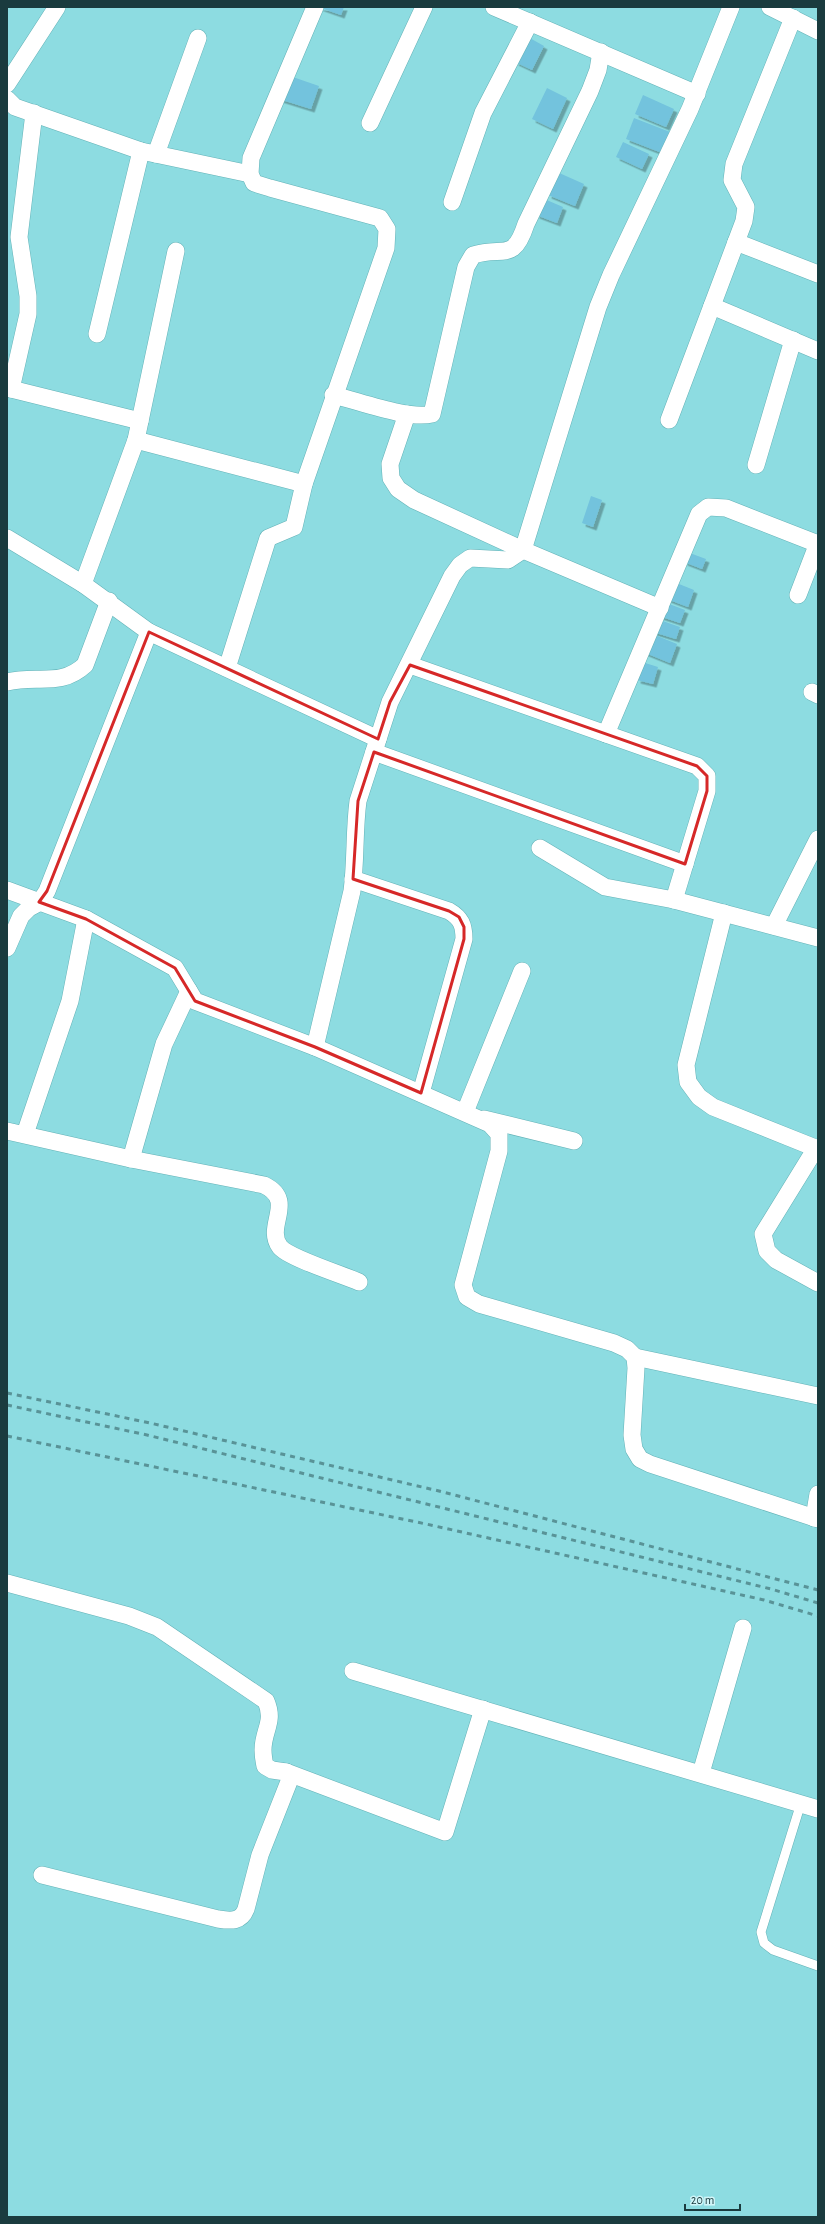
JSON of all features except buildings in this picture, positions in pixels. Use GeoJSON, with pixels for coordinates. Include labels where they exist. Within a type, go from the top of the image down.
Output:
{"type":"FeatureCollection","features":[{"type":"Feature","properties":{"kind":"street"},"geometry":{"type":"LineString","coordinates":[[7,84],[57,7]]}},
{"type":"Feature","properties":{"kind":"street"},"geometry":{"type":"LineString","coordinates":[[227,668],[268,538],[294,527],[304,484],[333,395],[386,248],[387,229],[380,218],[254,183],[250,174],[251,158],[315,7]]}},
{"type":"Feature","properties":{"kind":"street"},"geometry":{"type":"LineString","coordinates":[[370,123],[424,7]]}},
{"type":"Feature","properties":{"kind":"street"},"geometry":{"type":"LineString","coordinates":[[315,1047],[353,879],[358,801],[390,702],[410,665],[452,576],[460,565],[470,558],[508,560],[523,550],[598,307],[611,275],[697,94],[731,7]]}},
{"type":"Feature","properties":{"kind":"street"},"geometry":{"type":"LineString","coordinates":[[770,7],[818,31]]}},
{"type":"Feature","properties":{"kind":"street"},"geometry":{"type":"LineString","coordinates":[[500,8],[697,94]]}},
{"type":"Feature","properties":{"kind":"street"},"geometry":{"type":"LineString","coordinates":[[669,420],[744,221],[746,207],[732,180],[734,164],[793,18]]}},
{"type":"Feature","properties":{"kind":"street"},"geometry":{"type":"LineString","coordinates":[[452,202],[482,113],[530,22]]}},
{"type":"Feature","properties":{"kind":"street"},"geometry":{"type":"LineString","coordinates":[[97,334],[149,153],[198,38]]}},
{"type":"Feature","properties":{"kind":"street"},"geometry":{"type":"LineString","coordinates":[[333,395],[422,417],[432,414],[466,267],[473,255],[485,251],[498,253],[512,250],[521,240],[526,224],[590,91],[598,70],[601,52]]}},
{"type":"Feature","properties":{"kind":"street"},"geometry":{"type":"LineString","coordinates":[[7,99],[15,107],[149,153],[250,174]]}},
{"type":"Feature","properties":{"kind":"street"},"geometry":{"type":"LineString","coordinates":[[34,113],[19,237],[28,296],[28,314],[9,388],[140,421]]}},
{"type":"Feature","properties":{"kind":"street"},"geometry":{"type":"LineString","coordinates":[[736,242],[818,274]]}},
{"type":"Feature","properties":{"kind":"street"},"geometry":{"type":"LineString","coordinates":[[83,584],[136,440],[176,251]]}},
{"type":"Feature","properties":{"kind":"street"},"geometry":{"type":"LineString","coordinates":[[712,306],[818,351]]}},
{"type":"Feature","properties":{"kind":"street"},"geometry":{"type":"LineString","coordinates":[[756,465],[793,340]]}},
{"type":"Feature","properties":{"kind":"street"},"geometry":{"type":"LineString","coordinates":[[407,414],[390,464],[391,478],[398,489],[414,500],[523,550],[660,608]]}},
{"type":"Feature","properties":{"kind":"street"},"geometry":{"type":"LineString","coordinates":[[136,440],[304,484]]}},
{"type":"Feature","properties":{"kind":"street"},"geometry":{"type":"LineString","coordinates":[[606,734],[699,514],[708,507],[726,508],[818,544],[798,595]]}},
{"type":"Feature","properties":{"kind":"street"},"geometry":{"type":"LineString","coordinates":[[7,538],[109,601],[149,632],[227,668],[376,746],[685,864]]}},
{"type":"Feature","properties":{"kind":"street"},"geometry":{"type":"LineString","coordinates":[[7,682],[21,678],[68,677],[76,673],[85,665],[109,601]]}},
{"type":"Feature","properties":{"kind":"street"},"geometry":{"type":"LineString","coordinates":[[7,948],[21,916],[29,908],[39,902],[47,891],[149,632]]}},
{"type":"Feature","properties":{"kind":"street"},"geometry":{"type":"LineString","coordinates":[[410,665],[697,766],[707,776],[707,791],[674,900]]}},
{"type":"Feature","properties":{"kind":"street"},"geometry":{"type":"LineString","coordinates":[[774,926],[818,838]]}},
{"type":"Feature","properties":{"kind":"street"},"geometry":{"type":"LineString","coordinates":[[540,848],[605,887],[674,900],[818,938]]}},
{"type":"Feature","properties":{"kind":"street"},"geometry":{"type":"LineString","coordinates":[[353,879],[449,911],[459,917],[464,927],[464,939],[421,1093]]}},
{"type":"Feature","properties":{"kind":"street"},"geometry":{"type":"LineString","coordinates":[[7,890],[86,919],[175,968],[194,1001],[204,1006],[315,1047],[490,1124],[499,1134],[499,1150],[465,1279],[464,1286],[467,1297],[479,1304],[614,1343],[627,1349],[635,1357],[818,1396]]}},
{"type":"Feature","properties":{"kind":"street"},"geometry":{"type":"LineString","coordinates":[[724,913],[686,1065],[688,1082],[699,1096],[713,1107],[817,1149],[763,1234],[767,1250],[776,1260],[818,1283]]}},
{"type":"Feature","properties":{"kind":"street"},"geometry":{"type":"LineString","coordinates":[[25,1134],[70,1001],[86,919]]}},
{"type":"Feature","properties":{"kind":"street"},"geometry":{"type":"LineString","coordinates":[[470,1115],[522,971]]}},
{"type":"Feature","properties":{"kind":"street"},"geometry":{"type":"LineString","coordinates":[[131,1159],[164,1044],[189,990]]}},
{"type":"Feature","properties":{"kind":"street"},"geometry":{"type":"LineString","coordinates":[[470,1115],[574,1141]]}},
{"type":"Feature","properties":{"kind":"street"},"geometry":{"type":"LineString","coordinates":[[7,1131],[131,1159],[264,1185],[273,1189],[280,1198],[276,1234],[280,1247],[291,1254],[359,1282]]}},
{"type":"Feature","properties":{"kind":"street"},"geometry":{"type":"LineString","coordinates":[[635,1357],[636,1368],[632,1435],[634,1449],[640,1458],[650,1464],[816,1518],[818,1494]]}},
{"type":"Feature","properties":{"kind":"street"},"geometry":{"type":"LineString","coordinates":[[7,1583],[130,1616],[157,1627],[180,1641],[266,1701],[270,1711],[270,1724],[263,1749],[265,1766],[272,1770],[286,1772],[445,1832],[483,1709]]}},
{"type":"Feature","properties":{"kind":"street"},"geometry":{"type":"LineString","coordinates":[[702,1773],[743,1628]]}},
{"type":"Feature","properties":{"kind":"street"},"geometry":{"type":"LineString","coordinates":[[353,1671],[702,1773],[818,1809]]}},
{"type":"Feature","properties":{"kind":"street"},"geometry":{"type":"LineString","coordinates":[[42,1875],[218,1919],[236,1920],[243,1917],[260,1855],[290,1779],[286,1772]]}},
{"type":"Feature","properties":{"kind":"lane"},"geometry":{"type":"LineString","coordinates":[[801,1804],[761,1932],[764,1943],[773,1950],[818,1966]]}},
{"type":"Feature","properties":{"kind":"highlighted area"},"geometry":{"type":"Polygon","coordinates":[[[149,632],[378,739],[390,702],[410,665],[697,766],[707,776],[707,791],[685,864],[374,752],[358,801],[353,879],[449,911],[459,917],[464,927],[464,939],[421,1093],[315,1047],[195,1001],[175,968],[86,919],[39,902],[47,891],[149,632]]]}},
{"type":"Feature","properties":{"kind":"railway"},"geometry":{"type":"LineString","coordinates":[[7,1393],[150,1423],[439,1491],[818,1590]]}},
{"type":"Feature","properties":{"kind":"railway"},"geometry":{"type":"LineString","coordinates":[[7,1405],[147,1435],[771,1589],[818,1603]]}},
{"type":"Feature","properties":{"kind":"railway"},"geometry":{"type":"LineString","coordinates":[[7,1436],[426,1524],[764,1600],[818,1616]]}}]}
